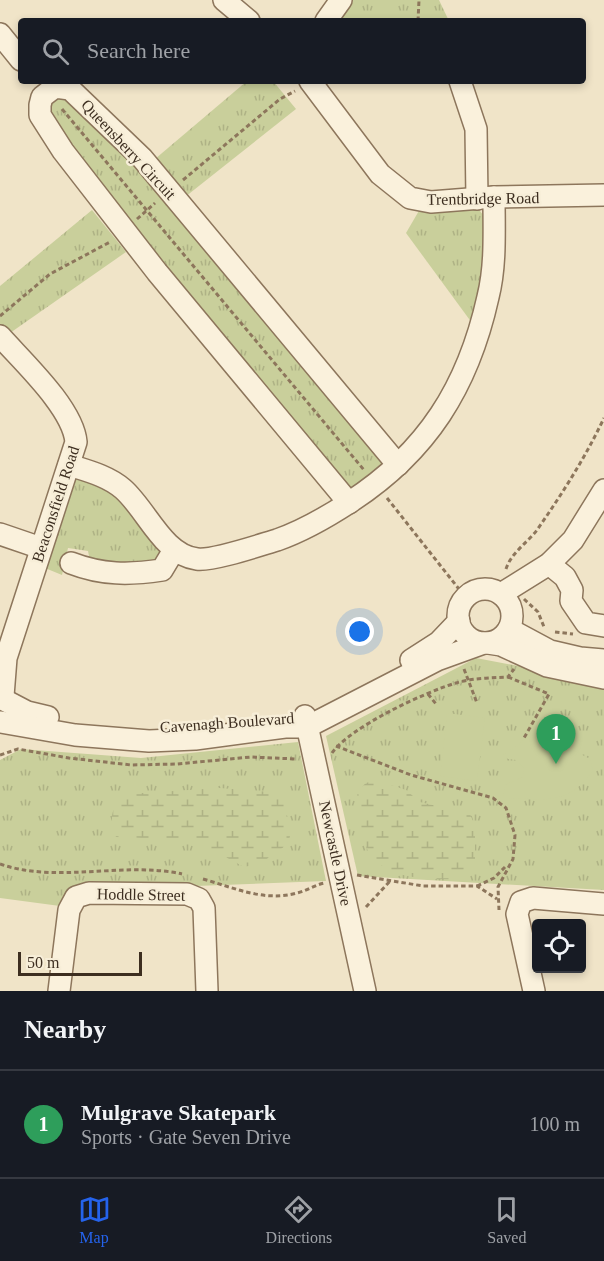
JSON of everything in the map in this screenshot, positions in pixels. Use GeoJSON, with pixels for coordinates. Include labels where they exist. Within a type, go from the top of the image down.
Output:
{"type":"FeatureCollection","features":[{"type":"Feature","properties":{"kind":"street"},"geometry":{"type":"LineString","coordinates":[[224,0],[245,18]]}},
{"type":"Feature","properties":{"kind":"street"},"geometry":{"type":"LineString","coordinates":[[328,18],[341,0]]}},
{"type":"Feature","properties":{"kind":"street"},"geometry":{"type":"LineString","coordinates":[[0,34],[18,56]]}},
{"type":"Feature","properties":{"kind":"street","name":"Trentbridge Road"},"geometry":{"type":"LineString","coordinates":[[312,84],[365,156],[399,191],[410,198],[431,202],[604,195]]}},
{"type":"Feature","properties":{"kind":"street"},"geometry":{"type":"LineString","coordinates":[[69,465],[107,478],[122,488],[174,550],[198,560],[251,548],[295,534],[376,485],[398,465],[437,422],[458,386],[476,341],[489,296],[494,252],[476,129],[461,84]]}},
{"type":"Feature","properties":{"kind":"street","name":"Queensberry Circuit"},"geometry":{"type":"LineString","coordinates":[[47,92],[55,87],[70,89],[142,158],[398,465]]}},
{"type":"Feature","properties":{"kind":"street"},"geometry":{"type":"LineString","coordinates":[[47,92],[40,105],[40,115],[63,152],[157,272],[349,503]]}},
{"type":"Feature","properties":{"kind":"street","name":"Beaconsfield Road"},"geometry":{"type":"LineString","coordinates":[[0,336],[64,412],[75,430],[76,442],[3,664],[3,697],[8,713],[0,723]]}},
{"type":"Feature","properties":{"kind":"street"},"geometry":{"type":"LineString","coordinates":[[506,600],[573,540],[604,490]]}},
{"type":"Feature","properties":{"kind":"street"},"geometry":{"type":"LineString","coordinates":[[0,534],[41,548]]}},
{"type":"Feature","properties":{"kind":"street"},"geometry":{"type":"LineString","coordinates":[[71,563],[93,572],[127,575],[162,570],[174,550]]}},
{"type":"Feature","properties":{"kind":"street"},"geometry":{"type":"LineString","coordinates":[[544,567],[565,577],[572,590],[571,601],[586,623],[604,626]]}},
{"type":"Feature","properties":{"kind":"street"},"geometry":{"type":"LineString","coordinates":[[306,721],[344,706],[455,652],[486,643],[497,640],[509,629],[512,614],[506,600],[486,590],[466,597],[460,609],[459,621],[468,636],[486,643],[501,645],[547,666],[604,678]]}},
{"type":"Feature","properties":{"kind":"street","name":"Cavenagh Boulevard"},"geometry":{"type":"LineString","coordinates":[[0,723],[75,735],[149,741],[195,739],[285,727],[306,721],[335,696],[411,660],[439,642],[459,621]]}},
{"type":"Feature","properties":{"kind":"street"},"geometry":{"type":"LineString","coordinates":[[509,629],[550,651],[580,658],[604,660]]}},
{"type":"Feature","properties":{"kind":"street","name":"Cavenagh Boulevard"},"geometry":{"type":"LineString","coordinates":[[3,697],[27,712],[52,718],[136,728],[220,724],[272,716],[306,721]]}},
{"type":"Feature","properties":{"kind":"street","name":"Newcastle Drive"},"geometry":{"type":"LineString","coordinates":[[306,721],[365,991]]}},
{"type":"Feature","properties":{"kind":"street","name":"Hoddle Street"},"geometry":{"type":"LineString","coordinates":[[59,991],[69,910],[76,897],[89,893],[194,896],[204,908],[207,991]]}},
{"type":"Feature","properties":{"kind":"street"},"geometry":{"type":"LineString","coordinates":[[534,991],[517,914],[521,902],[533,898],[604,904]]}},
{"type":"Feature","properties":{"kind":"path"},"geometry":{"type":"LineString","coordinates":[[418,18],[419,0]]}},
{"type":"Feature","properties":{"kind":"path"},"geometry":{"type":"LineString","coordinates":[[47,92],[376,485],[466,597]]}},
{"type":"Feature","properties":{"kind":"path"},"geometry":{"type":"LineString","coordinates":[[508,562],[533,535],[556,502],[580,465],[604,418]]}},
{"type":"Feature","properties":{"kind":"path"},"geometry":{"type":"LineString","coordinates":[[455,652],[477,703]]}},
{"type":"Feature","properties":{"kind":"path"},"geometry":{"type":"LineString","coordinates":[[508,677],[549,694],[524,738]]}},
{"type":"Feature","properties":{"kind":"path"},"geometry":{"type":"LineString","coordinates":[[428,694],[435,705]]}},
{"type":"Feature","properties":{"kind":"path"},"geometry":{"type":"LineString","coordinates":[[336,746],[411,774],[493,798],[506,808],[515,835],[513,859],[494,878],[477,886],[423,886],[359,875],[341,879]]}},
{"type":"Feature","properties":{"kind":"path"},"geometry":{"type":"LineString","coordinates":[[501,917],[497,898],[498,887],[507,866]]}},
{"type":"Feature","properties":{"kind":"path"},"geometry":{"type":"LineString","coordinates":[[366,907],[390,881]]}},
{"type":"Feature","properties":{"kind":"path"},"geometry":{"type":"LineString","coordinates":[[477,886],[497,898]]}},
{"type":"Feature","properties":{"kind":"green space"},"geometry":{"type":"Polygon","coordinates":[[[353,0],[439,0],[448,18],[341,18],[353,0]]]}},
{"type":"Feature","properties":{"kind":"green space"},"geometry":{"type":"Polygon","coordinates":[[[243,84],[275,84],[296,109],[185,197],[155,159],[243,84]]]}},
{"type":"Feature","properties":{"kind":"green space"},"geometry":{"type":"Polygon","coordinates":[[[53,96],[63,97],[137,167],[382,463],[350,490],[63,140],[46,102],[53,96]]]}},
{"type":"Feature","properties":{"kind":"green space"},"geometry":{"type":"Polygon","coordinates":[[[477,207],[486,219],[482,286],[472,323],[406,233],[420,209],[477,207]]]}},
{"type":"Feature","properties":{"kind":"green space"},"geometry":{"type":"Polygon","coordinates":[[[92,210],[126,252],[0,340],[0,286],[92,210]]]}},
{"type":"Feature","properties":{"kind":"green space"},"geometry":{"type":"Polygon","coordinates":[[[75,474],[102,484],[119,498],[165,553],[162,561],[116,564],[90,561],[88,551],[68,548],[62,575],[40,566],[75,474]]]}},
{"type":"Feature","properties":{"kind":"green space"},"geometry":{"type":"Polygon","coordinates":[[[476,658],[604,682],[604,890],[358,876],[326,736],[476,658]]]}},
{"type":"Feature","properties":{"kind":"green space"},"geometry":{"type":"Polygon","coordinates":[[[447,713],[485,718],[477,781],[440,776],[447,713]]]}},
{"type":"Feature","properties":{"kind":"green space"},"geometry":{"type":"Polygon","coordinates":[[[564,722],[573,750],[590,759],[593,770],[583,782],[564,796],[543,799],[503,798],[505,785],[523,777],[524,768],[516,760],[502,755],[519,745],[524,738],[546,732],[555,724],[564,722]]]}},
{"type":"Feature","properties":{"kind":"green space"},"geometry":{"type":"Polygon","coordinates":[[[298,742],[326,881],[196,886],[72,886],[60,906],[0,898],[0,760],[21,749],[141,758],[298,742]]]}},
{"type":"Feature","properties":{"kind":"green space"},"geometry":{"type":"Polygon","coordinates":[[[376,780],[406,790],[420,802],[470,814],[475,826],[475,867],[462,879],[437,879],[410,877],[386,868],[376,861],[368,851],[363,837],[357,791],[366,783],[376,780]]]}},
{"type":"Feature","properties":{"kind":"green space"},"geometry":{"type":"Polygon","coordinates":[[[220,788],[270,792],[283,798],[291,832],[288,844],[261,863],[244,867],[194,840],[116,837],[112,824],[114,808],[128,794],[220,788]]]}},
{"type":"Feature","properties":{"kind":"place","name":"Mulgrave Skatepark"},"geometry":{"type":"Point","coordinates":[556,764]}}]}
